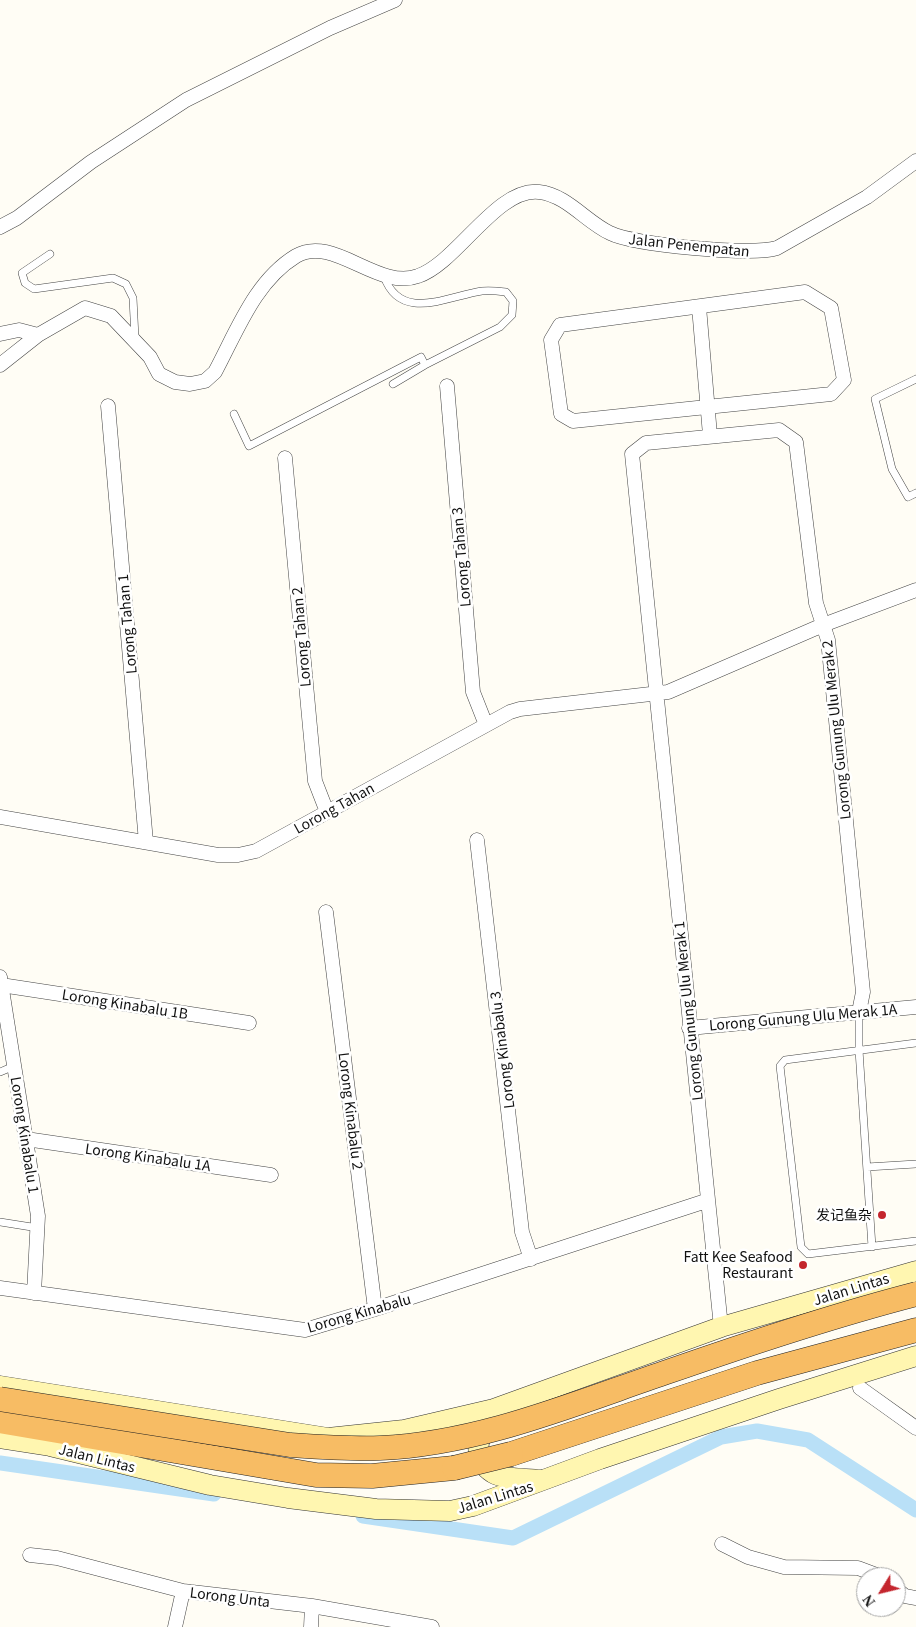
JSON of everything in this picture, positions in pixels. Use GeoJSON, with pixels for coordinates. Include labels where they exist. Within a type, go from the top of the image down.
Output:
{"type":"FeatureCollection","features":[{"type":"Feature","properties":{"kind":"highway","name":"Jalan Lintas"},"geometry":{"type":"LineString","coordinates":[[0,1399],[290,1445],[326,1448],[381,1448],[430,1442],[516,1423],[727,1351],[916,1294]]}},
{"type":"Feature","properties":{"kind":"highway","name":"Jalan Lintas"},"geometry":{"type":"LineString","coordinates":[[0,1421],[316,1475],[372,1476],[429,1472],[511,1454],[757,1373],[916,1330]]}},
{"type":"Feature","properties":{"kind":"main road","name":"Jalan Lintas"},"geometry":{"type":"LineString","coordinates":[[0,1386],[328,1438],[404,1430],[494,1409],[720,1327],[916,1271]]}},
{"type":"Feature","properties":{"kind":"main road","name":"Jalan Lintas"},"geometry":{"type":"LineString","coordinates":[[0,1438],[50,1446],[210,1485],[345,1506],[432,1512],[474,1506],[600,1459],[779,1398],[916,1356]]}},
{"type":"Feature","properties":{"kind":"main road"},"geometry":{"type":"LineString","coordinates":[[531,1394],[490,1421],[482,1431],[478,1444],[478,1453],[482,1462],[493,1473],[545,1481]]}},
{"type":"Feature","properties":{"kind":"main road"},"geometry":{"type":"LineString","coordinates":[[0,1449],[145,1478],[210,1485]]}},
{"type":"Feature","properties":{"kind":"street"},"geometry":{"type":"LineString","coordinates":[[0,227],[17,218],[90,162],[186,100],[291,46],[395,0]]}},
{"type":"Feature","properties":{"kind":"street","name":"Jalan Penempatan"},"geometry":{"type":"LineString","coordinates":[[0,365],[38,335],[85,308],[111,316],[150,357],[159,374],[175,382],[190,384],[205,382],[215,372],[256,293],[284,265],[298,255],[314,252],[329,253],[384,276],[411,279],[434,268],[484,221],[518,195],[529,192],[551,195],[565,202],[609,233],[634,241],[747,252],[768,251],[788,242],[867,197],[916,161]]}},
{"type":"Feature","properties":{"kind":"street"},"geometry":{"type":"LineString","coordinates":[[805,292],[832,308],[844,380],[831,394],[573,421],[561,414],[550,340],[560,325],[699,307],[805,292]]}},
{"type":"Feature","properties":{"kind":"street"},"geometry":{"type":"LineString","coordinates":[[699,307],[710,435]]}},
{"type":"Feature","properties":{"kind":"street"},"geometry":{"type":"LineString","coordinates":[[0,334],[18,330],[38,335]]}},
{"type":"Feature","properties":{"kind":"street","name":"Lorong Tahan 3"},"geometry":{"type":"LineString","coordinates":[[447,386],[473,692],[486,725]]}},
{"type":"Feature","properties":{"kind":"street","name":"Lorong Tahan 1"},"geometry":{"type":"LineString","coordinates":[[108,406],[146,842]]}},
{"type":"Feature","properties":{"kind":"street","name":"Lorong Gunung Ulu Merak 2"},"geometry":{"type":"LineString","coordinates":[[632,454],[646,443],[710,435],[779,430],[796,442],[816,603],[828,640],[864,992],[859,1012]]}},
{"type":"Feature","properties":{"kind":"street","name":"Lorong Gunung Ulu Merak 1"},"geometry":{"type":"LineString","coordinates":[[632,454],[720,1327]]}},
{"type":"Feature","properties":{"kind":"street","name":"Lorong Tahan 2"},"geometry":{"type":"LineString","coordinates":[[285,458],[315,781],[327,812]]}},
{"type":"Feature","properties":{"kind":"street","name":"Lorong Tahan"},"geometry":{"type":"LineString","coordinates":[[0,817],[218,855],[238,855],[256,851],[486,725],[520,709],[668,692],[824,625],[916,590]]}},
{"type":"Feature","properties":{"kind":"street","name":"Lorong Kinabalu 3"},"geometry":{"type":"LineString","coordinates":[[478,840],[522,1232],[531,1259]]}},
{"type":"Feature","properties":{"kind":"street","name":"Lorong Kinabalu 2"},"geometry":{"type":"LineString","coordinates":[[326,912],[376,1309]]}},
{"type":"Feature","properties":{"kind":"street","name":"Lorong Kinabalu 1B"},"geometry":{"type":"LineString","coordinates":[[1,981],[249,1023]]}},
{"type":"Feature","properties":{"kind":"street","name":"Lorong Kinabalu 1"},"geometry":{"type":"LineString","coordinates":[[1,981],[38,1216],[34,1293]]}},
{"type":"Feature","properties":{"kind":"street","name":"Lorong Gunung Ulu Merak 1A"},"geometry":{"type":"LineString","coordinates":[[689,1028],[916,1007]]}},
{"type":"Feature","properties":{"kind":"street","name":"Lorong Kinabalu 1A"},"geometry":{"type":"LineString","coordinates":[[26,1139],[271,1175]]}},
{"type":"Feature","properties":{"kind":"street","name":"Lorong Kinabalu"},"geometry":{"type":"LineString","coordinates":[[0,1288],[304,1330],[376,1309],[706,1201]]}},
{"type":"Feature","properties":{"kind":"street"},"geometry":{"type":"LineString","coordinates":[[860,1388],[916,1428]]}},
{"type":"Feature","properties":{"kind":"street"},"geometry":{"type":"LineString","coordinates":[[722,1544],[748,1557],[784,1567],[856,1568]]}},
{"type":"Feature","properties":{"kind":"street","name":"Lorong Unta"},"geometry":{"type":"LineString","coordinates":[[30,1555],[57,1558],[183,1591],[312,1606],[432,1627]]}},
{"type":"Feature","properties":{"kind":"street"},"geometry":{"type":"LineString","coordinates":[[175,1627],[183,1591]]}},
{"type":"Feature","properties":{"kind":"street"},"geometry":{"type":"LineString","coordinates":[[310,1627],[312,1606]]}},
{"type":"Feature","properties":{"kind":"lane"},"geometry":{"type":"LineString","coordinates":[[50,254],[22,273],[25,283],[34,289],[113,278],[126,284],[133,298],[135,343]]}},
{"type":"Feature","properties":{"kind":"lane"},"geometry":{"type":"LineString","coordinates":[[384,276],[389,290],[405,301],[424,304],[484,291],[506,292],[513,301],[512,315],[500,326],[425,365],[394,384]]}},
{"type":"Feature","properties":{"kind":"lane"},"geometry":{"type":"LineString","coordinates":[[234,414],[249,446],[420,357],[425,365]]}},
{"type":"Feature","properties":{"kind":"lane"},"geometry":{"type":"LineString","coordinates":[[916,379],[875,399],[892,469],[908,497],[916,493]]}},
{"type":"Feature","properties":{"kind":"lane"},"geometry":{"type":"LineString","coordinates":[[859,1012],[859,1050],[872,1248]]}},
{"type":"Feature","properties":{"kind":"lane"},"geometry":{"type":"LineString","coordinates":[[916,1043],[785,1060],[780,1066],[801,1247],[808,1254],[872,1248],[916,1241]]}},
{"type":"Feature","properties":{"kind":"lane"},"geometry":{"type":"LineString","coordinates":[[0,1072],[14,1066]]}},
{"type":"Feature","properties":{"kind":"lane"},"geometry":{"type":"LineString","coordinates":[[867,1167],[916,1164]]}},
{"type":"Feature","properties":{"kind":"lane"},"geometry":{"type":"LineString","coordinates":[[0,1222],[38,1228]]}},
{"type":"Feature","properties":{"kind":"waterway"},"geometry":{"type":"LineString","coordinates":[[363,1516],[513,1538],[721,1437],[757,1431],[808,1440],[916,1510]]}},
{"type":"Feature","properties":{"kind":"waterway"},"geometry":{"type":"LineString","coordinates":[[0,1463],[214,1494]]}},
{"type":"Feature","properties":{"kind":"place","name":"发记鱼杂"},"geometry":{"type":"Point","coordinates":[882,1215]}},
{"type":"Feature","properties":{"kind":"place","name":"Fatt Kee Seafood Restaurant"},"geometry":{"type":"Point","coordinates":[803,1265]}}]}
